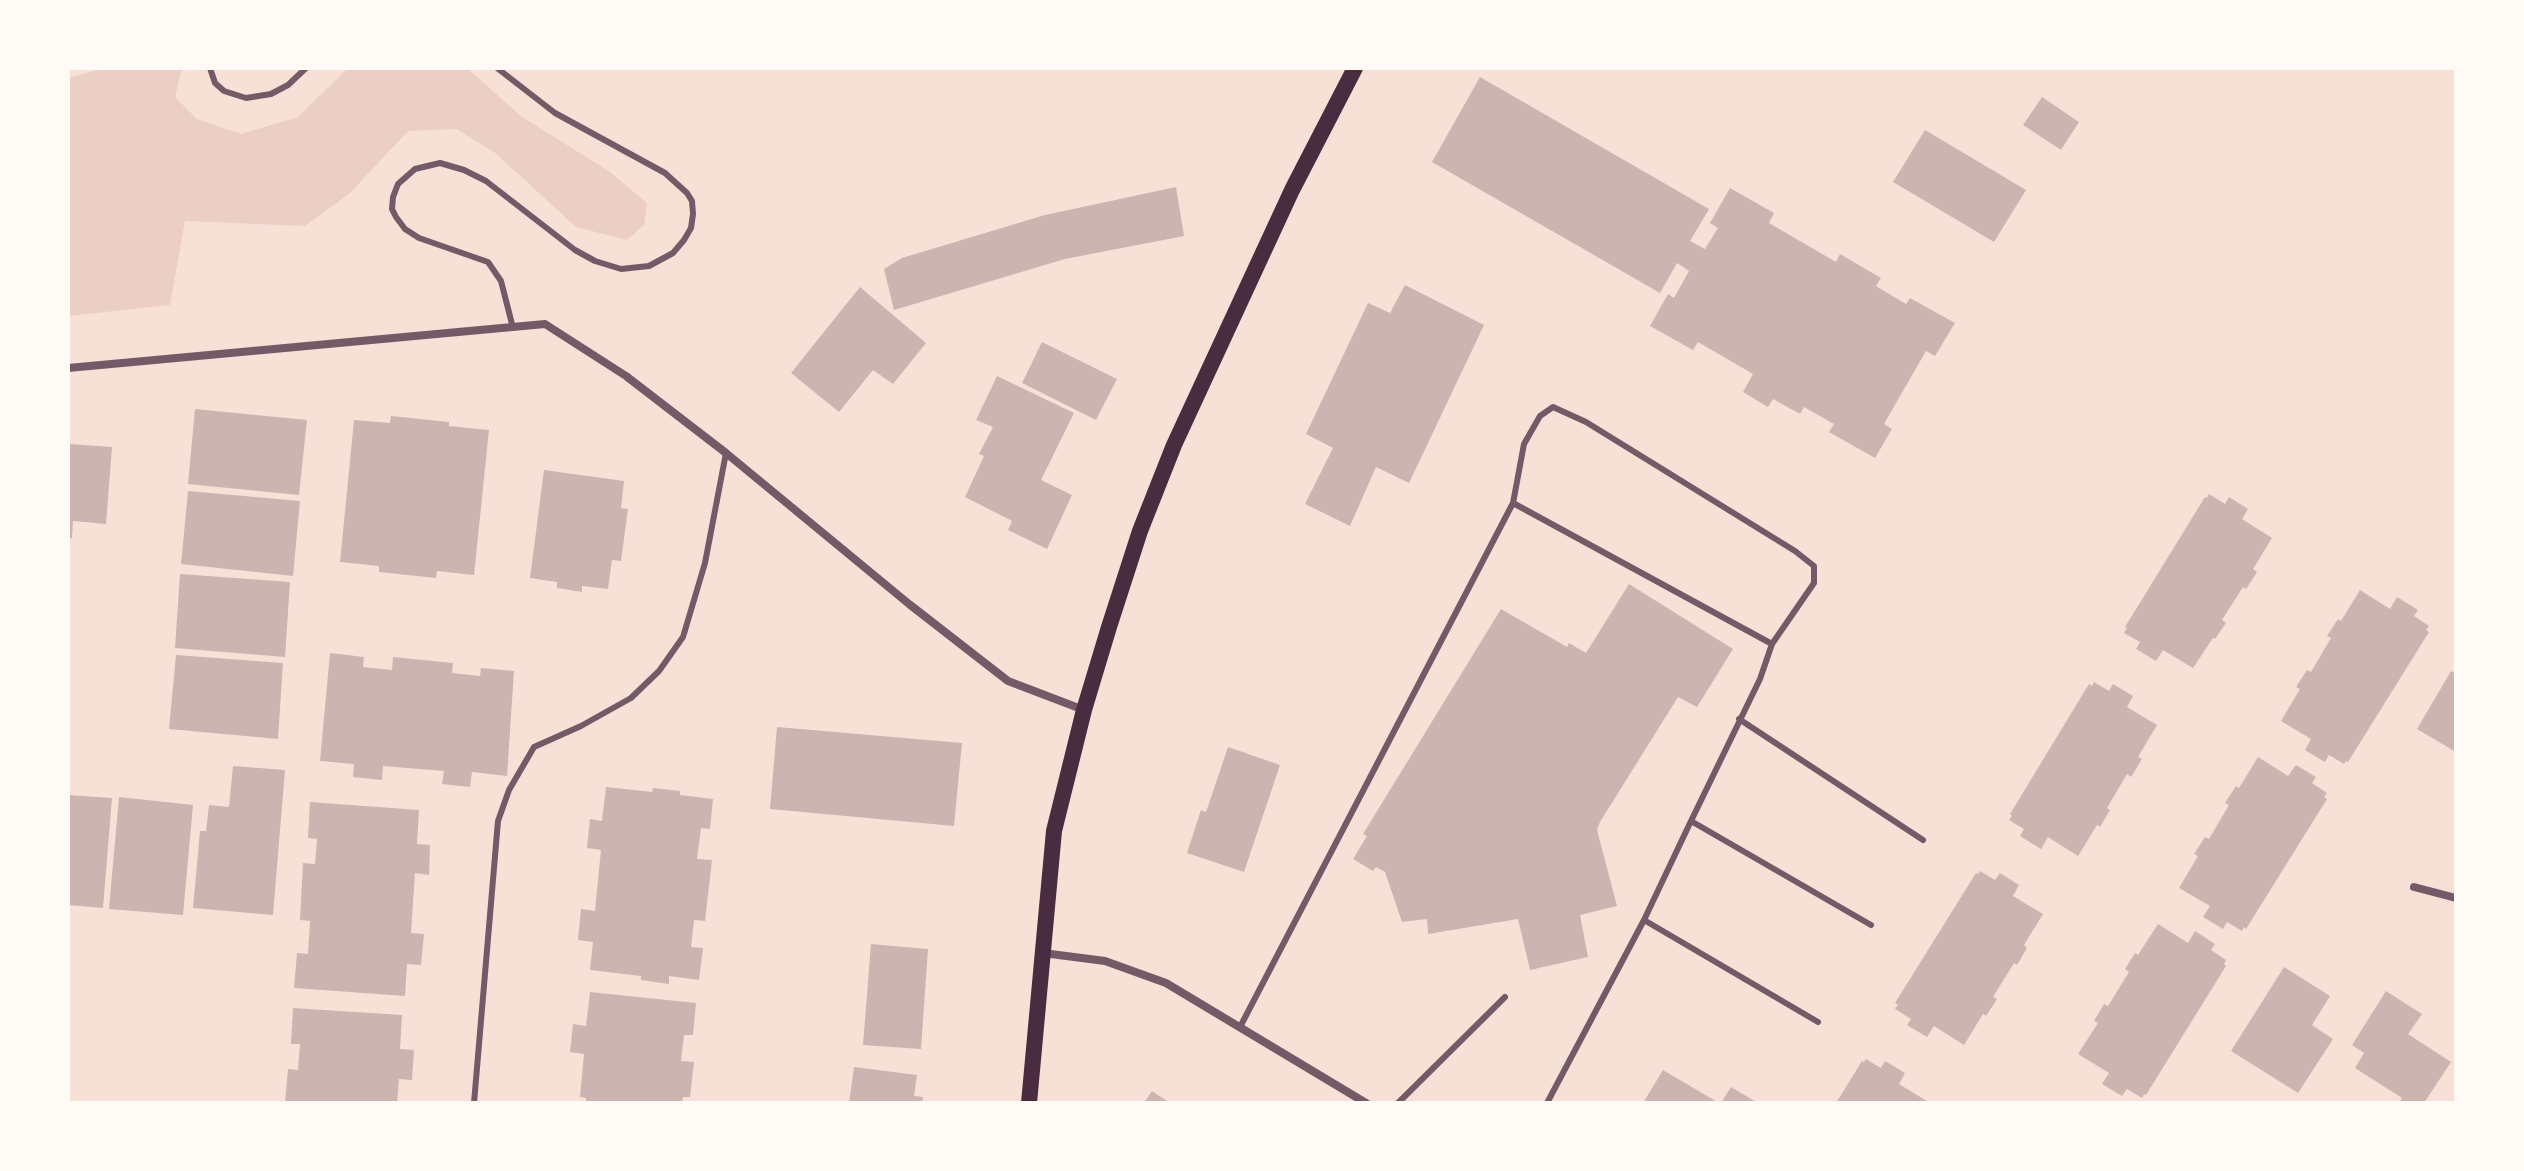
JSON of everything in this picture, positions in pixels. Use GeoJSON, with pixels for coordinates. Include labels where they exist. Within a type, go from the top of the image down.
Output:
{"type":"FeatureCollection","features":[{"type":"Feature","properties":{"kind":"main road"},"geometry":{"type":"LineString","coordinates":[[1029,1103],[1054,831],[1084,710],[1140,531],[1174,445],[1292,190],[1355,68]]}},
{"type":"Feature","properties":{"kind":"street"},"geometry":{"type":"LineString","coordinates":[[68,368],[545,324],[626,376],[726,453],[1008,681],[1084,710]]}},
{"type":"Feature","properties":{"kind":"street"},"geometry":{"type":"LineString","coordinates":[[2414,887],[2456,898]]}},
{"type":"Feature","properties":{"kind":"street"},"geometry":{"type":"LineString","coordinates":[[1043,953],[1105,961],[1166,983],[1366,1103]]}},
{"type":"Feature","properties":{"kind":"lane"},"geometry":{"type":"LineString","coordinates":[[210,68],[215,83],[224,91],[246,98],[271,94],[288,85],[306,68]]}},
{"type":"Feature","properties":{"kind":"lane"},"geometry":{"type":"LineString","coordinates":[[497,68],[555,113],[665,173],[687,193],[692,201],[693,214],[691,228],[673,253],[649,266],[621,269],[595,261],[575,250],[486,181],[464,170],[440,163],[415,169],[398,184],[392,209],[396,217],[405,229],[419,238],[488,262],[501,281],[513,328]]}},
{"type":"Feature","properties":{"kind":"lane"},"geometry":{"type":"LineString","coordinates":[[1240,1027],[1513,503],[1524,444],[1540,416],[1553,407],[1586,422],[1795,551],[1814,566],[1814,583],[1772,644],[1760,679],[1644,920],[1547,1103]]}},
{"type":"Feature","properties":{"kind":"lane"},"geometry":{"type":"LineString","coordinates":[[474,1103],[498,821],[509,790],[534,747],[581,726],[631,698],[659,671],[683,637],[705,563],[726,453]]}},
{"type":"Feature","properties":{"kind":"lane"},"geometry":{"type":"LineString","coordinates":[[1513,503],[1772,644]]}},
{"type":"Feature","properties":{"kind":"lane"},"geometry":{"type":"LineString","coordinates":[[1739,719],[1923,840]]}},
{"type":"Feature","properties":{"kind":"lane"},"geometry":{"type":"LineString","coordinates":[[1691,821],[1871,925]]}},
{"type":"Feature","properties":{"kind":"lane"},"geometry":{"type":"LineString","coordinates":[[1644,920],[1818,1022]]}},
{"type":"Feature","properties":{"kind":"lane"},"geometry":{"type":"LineString","coordinates":[[1398,1103],[1505,997]]}},
{"type":"Feature","properties":{"kind":"shaded area"},"geometry":{"type":"Polygon","coordinates":[[[107,68],[182,68],[175,97],[197,119],[241,134],[298,117],[348,68],[467,68],[522,117],[610,172],[647,203],[644,225],[627,240],[576,227],[494,152],[456,129],[408,131],[350,193],[305,226],[185,221],[170,305],[68,316],[68,78],[107,68]]]}},
{"type":"Feature","properties":{"kind":"building"},"geometry":{"type":"Polygon","coordinates":[[[1480,77],[1709,209],[1690,241],[1705,249],[1718,228],[1710,223],[1730,188],[1774,213],[1769,223],[1836,262],[1840,254],[1881,278],[1876,286],[1906,304],[1910,298],[1955,323],[1935,356],[1926,351],[1884,424],[1892,429],[1875,458],[1829,432],[1834,424],[1804,407],[1800,414],[1773,399],[1768,407],[1743,392],[1753,374],[1698,342],[1693,350],[1650,326],[1668,294],[1674,298],[1689,271],[1677,263],[1660,293],[1432,162],[1480,77]]]}},
{"type":"Feature","properties":{"kind":"building"},"geometry":{"type":"Polygon","coordinates":[[[2042,97],[2079,122],[2061,150],[2023,125],[2042,97]]]}},
{"type":"Feature","properties":{"kind":"building"},"geometry":{"type":"Polygon","coordinates":[[[1925,130],[2026,190],[1994,242],[1893,182],[1925,130]]]}},
{"type":"Feature","properties":{"kind":"building"},"geometry":{"type":"Polygon","coordinates":[[[1176,187],[1184,236],[1065,259],[894,310],[884,269],[902,258],[1045,215],[1176,187]]]}},
{"type":"Feature","properties":{"kind":"building"},"geometry":{"type":"Polygon","coordinates":[[[1405,285],[1484,325],[1409,483],[1376,467],[1350,526],[1305,504],[1333,448],[1306,434],[1368,303],[1390,313],[1405,285]]]}},
{"type":"Feature","properties":{"kind":"building"},"geometry":{"type":"Polygon","coordinates":[[[860,287],[926,343],[893,384],[873,370],[839,412],[791,373],[860,287]]]}},
{"type":"Feature","properties":{"kind":"building"},"geometry":{"type":"Polygon","coordinates":[[[1042,342],[1117,379],[1096,420],[1022,383],[1042,342]]]}},
{"type":"Feature","properties":{"kind":"building"},"geometry":{"type":"Polygon","coordinates":[[[997,376],[1074,413],[1041,480],[1072,495],[1047,549],[1008,530],[1012,521],[965,497],[984,456],[979,454],[993,427],[976,420],[997,376]]]}},
{"type":"Feature","properties":{"kind":"building"},"geometry":{"type":"Polygon","coordinates":[[[195,409],[307,420],[299,495],[188,484],[195,409]]]}},
{"type":"Feature","properties":{"kind":"building"},"geometry":{"type":"Polygon","coordinates":[[[391,416],[489,430],[474,575],[437,571],[436,578],[379,572],[379,566],[340,562],[354,420],[390,423],[391,416]]]}},
{"type":"Feature","properties":{"kind":"building"},"geometry":{"type":"Polygon","coordinates":[[[68,444],[112,447],[106,524],[73,521],[72,538],[68,538],[68,444]]]}},
{"type":"Feature","properties":{"kind":"building"},"geometry":{"type":"Polygon","coordinates":[[[544,470],[624,481],[621,508],[628,509],[621,561],[612,560],[608,589],[582,586],[582,592],[557,588],[557,582],[530,578],[544,470]]]}},
{"type":"Feature","properties":{"kind":"building"},"geometry":{"type":"Polygon","coordinates":[[[188,491],[300,501],[293,576],[181,564],[188,491]]]}},
{"type":"Feature","properties":{"kind":"building"},"geometry":{"type":"Polygon","coordinates":[[[2209,494],[2225,504],[2229,497],[2248,509],[2242,519],[2272,538],[2253,569],[2257,572],[2246,589],[2243,587],[2222,620],[2226,623],[2193,668],[2163,650],[2156,661],[2136,649],[2140,642],[2124,633],[2125,627],[2209,494]]]}},
{"type":"Feature","properties":{"kind":"building"},"geometry":{"type":"Polygon","coordinates":[[[180,574],[290,582],[285,657],[175,648],[180,574]]]}},
{"type":"Feature","properties":{"kind":"building"},"geometry":{"type":"Polygon","coordinates":[[[1629,584],[1733,649],[1697,707],[1678,697],[1600,822],[1597,830],[1617,906],[1580,915],[1588,957],[1530,970],[1518,919],[1428,934],[1427,919],[1402,922],[1385,872],[1376,867],[1373,871],[1353,859],[1367,836],[1363,834],[1501,609],[1567,647],[1569,643],[1586,653],[1629,584]]]}},
{"type":"Feature","properties":{"kind":"building"},"geometry":{"type":"Polygon","coordinates":[[[2360,590],[2390,609],[2397,597],[2418,610],[2414,616],[2429,626],[2426,630],[2429,632],[2348,762],[2344,764],[2329,755],[2325,762],[2305,750],[2311,739],[2281,721],[2300,689],[2296,687],[2307,670],[2311,672],[2331,638],[2327,636],[2338,619],[2341,621],[2360,590]]]}},
{"type":"Feature","properties":{"kind":"building"},"geometry":{"type":"Polygon","coordinates":[[[330,653],[364,657],[363,667],[392,670],[393,657],[453,663],[452,673],[480,676],[481,668],[514,671],[507,776],[472,772],[470,787],[442,784],[444,771],[383,766],[382,780],[353,777],[354,764],[320,761],[330,653]]]}},
{"type":"Feature","properties":{"kind":"building"},"geometry":{"type":"Polygon","coordinates":[[[176,655],[283,663],[278,739],[169,729],[176,655]]]}},
{"type":"Feature","properties":{"kind":"building"},"geometry":{"type":"Polygon","coordinates":[[[2451,671],[2456,674],[2456,752],[2417,729],[2451,671]]]}},
{"type":"Feature","properties":{"kind":"building"},"geometry":{"type":"Polygon","coordinates":[[[2094,682],[2109,691],[2113,684],[2133,696],[2127,707],[2157,725],[2138,757],[2142,759],[2131,777],[2127,774],[2100,827],[2097,825],[2078,856],[2048,837],[2041,849],[2020,836],[2024,829],[2009,820],[2010,814],[2089,684],[2092,686],[2094,682]]]}},
{"type":"Feature","properties":{"kind":"building"},"geometry":{"type":"Polygon","coordinates":[[[777,727],[962,743],[954,826],[770,809],[777,727]]]}},
{"type":"Feature","properties":{"kind":"building"},"geometry":{"type":"Polygon","coordinates":[[[1228,747],[1280,765],[1244,872],[1187,853],[1201,810],[1206,812],[1228,747]]]}},
{"type":"Feature","properties":{"kind":"building"},"geometry":{"type":"Polygon","coordinates":[[[2258,757],[2288,776],[2296,765],[2316,777],[2312,783],[2327,793],[2324,797],[2327,799],[2246,929],[2244,927],[2242,931],[2227,922],[2223,929],[2203,917],[2210,906],[2179,888],[2198,856],[2194,854],[2205,837],[2209,839],[2229,805],[2225,803],[2236,786],[2239,788],[2258,757]]]}},
{"type":"Feature","properties":{"kind":"building"},"geometry":{"type":"Polygon","coordinates":[[[233,766],[285,770],[273,915],[193,908],[200,831],[206,831],[209,805],[229,807],[233,766]]]}},
{"type":"Feature","properties":{"kind":"building"},"geometry":{"type":"Polygon","coordinates":[[[606,787],[652,792],[653,788],[680,791],[680,795],[713,799],[710,829],[701,828],[697,859],[712,860],[705,921],[694,920],[691,947],[703,948],[699,980],[669,976],[669,984],[641,980],[641,976],[590,970],[593,942],[578,940],[581,909],[595,911],[601,850],[587,848],[590,819],[602,821],[606,787]]]}},
{"type":"Feature","properties":{"kind":"building"},"geometry":{"type":"Polygon","coordinates":[[[68,795],[112,798],[103,908],[68,905],[68,795]]]}},
{"type":"Feature","properties":{"kind":"building"},"geometry":{"type":"Polygon","coordinates":[[[119,797],[193,805],[183,915],[109,909],[119,797]]]}},
{"type":"Feature","properties":{"kind":"building"},"geometry":{"type":"Polygon","coordinates":[[[310,802],[419,810],[417,844],[430,845],[429,875],[415,873],[411,933],[424,934],[421,965],[407,964],[405,996],[294,988],[297,953],[308,954],[310,921],[300,920],[303,863],[315,864],[317,839],[308,838],[310,802]]]}},
{"type":"Feature","properties":{"kind":"building"},"geometry":{"type":"Polygon","coordinates":[[[1980,871],[1995,880],[2000,873],[2019,885],[2013,896],[2043,914],[2024,945],[2027,948],[2017,965],[2014,963],[1993,997],[1997,999],[1986,1016],[1983,1014],[1964,1045],[1934,1026],[1927,1037],[1907,1025],[1911,1019],[1895,1009],[1898,1005],[1895,1003],[1980,871]]]}},
{"type":"Feature","properties":{"kind":"building"},"geometry":{"type":"Polygon","coordinates":[[[2158,924],[2188,943],[2195,931],[2215,944],[2211,950],[2226,960],[2226,966],[2146,1095],[2142,1098],[2127,1089],[2122,1096],[2102,1084],[2109,1073],[2078,1054],[2098,1023],[2094,1021],[2104,1004],[2108,1006],[2129,972],[2125,969],[2158,924]]]}},
{"type":"Feature","properties":{"kind":"building"},"geometry":{"type":"Polygon","coordinates":[[[871,944],[928,949],[921,1049],[863,1045],[871,944]]]}},
{"type":"Feature","properties":{"kind":"building"},"geometry":{"type":"Polygon","coordinates":[[[2284,967],[2330,996],[2312,1025],[2333,1039],[2298,1093],[2231,1051],[2284,967]]]}},
{"type":"Feature","properties":{"kind":"building"},"geometry":{"type":"Polygon","coordinates":[[[2386,991],[2422,1014],[2408,1034],[2451,1062],[2424,1103],[2399,1103],[2402,1098],[2355,1068],[2364,1053],[2352,1045],[2386,991]]]}},
{"type":"Feature","properties":{"kind":"building"},"geometry":{"type":"Polygon","coordinates":[[[590,992],[696,1003],[693,1035],[684,1035],[681,1061],[694,1062],[690,1097],[683,1097],[682,1103],[586,1103],[586,1098],[580,1097],[584,1054],[570,1052],[573,1024],[586,1026],[590,992]]]}},
{"type":"Feature","properties":{"kind":"building"},"geometry":{"type":"Polygon","coordinates":[[[293,1008],[402,1015],[400,1049],[414,1050],[412,1080],[399,1079],[397,1103],[285,1103],[288,1069],[298,1070],[300,1044],[291,1044],[293,1008]]]}},
{"type":"Feature","properties":{"kind":"building"},"geometry":{"type":"Polygon","coordinates":[[[1866,1059],[1881,1068],[1885,1061],[1905,1073],[1899,1084],[1930,1103],[1836,1103],[1866,1059]]]}},
{"type":"Feature","properties":{"kind":"building"},"geometry":{"type":"Polygon","coordinates":[[[854,1067],[917,1075],[914,1096],[923,1097],[922,1103],[849,1103],[854,1067]]]}},
{"type":"Feature","properties":{"kind":"building"},"geometry":{"type":"Polygon","coordinates":[[[1663,1070],[1719,1103],[1643,1103],[1663,1070]]]}},
{"type":"Feature","properties":{"kind":"building"},"geometry":{"type":"Polygon","coordinates":[[[1731,1087],[1758,1103],[1721,1103],[1731,1087]]]}},
{"type":"Feature","properties":{"kind":"building"},"geometry":{"type":"Polygon","coordinates":[[[1152,1091],[1170,1103],[1144,1103],[1152,1091]]]}}]}
